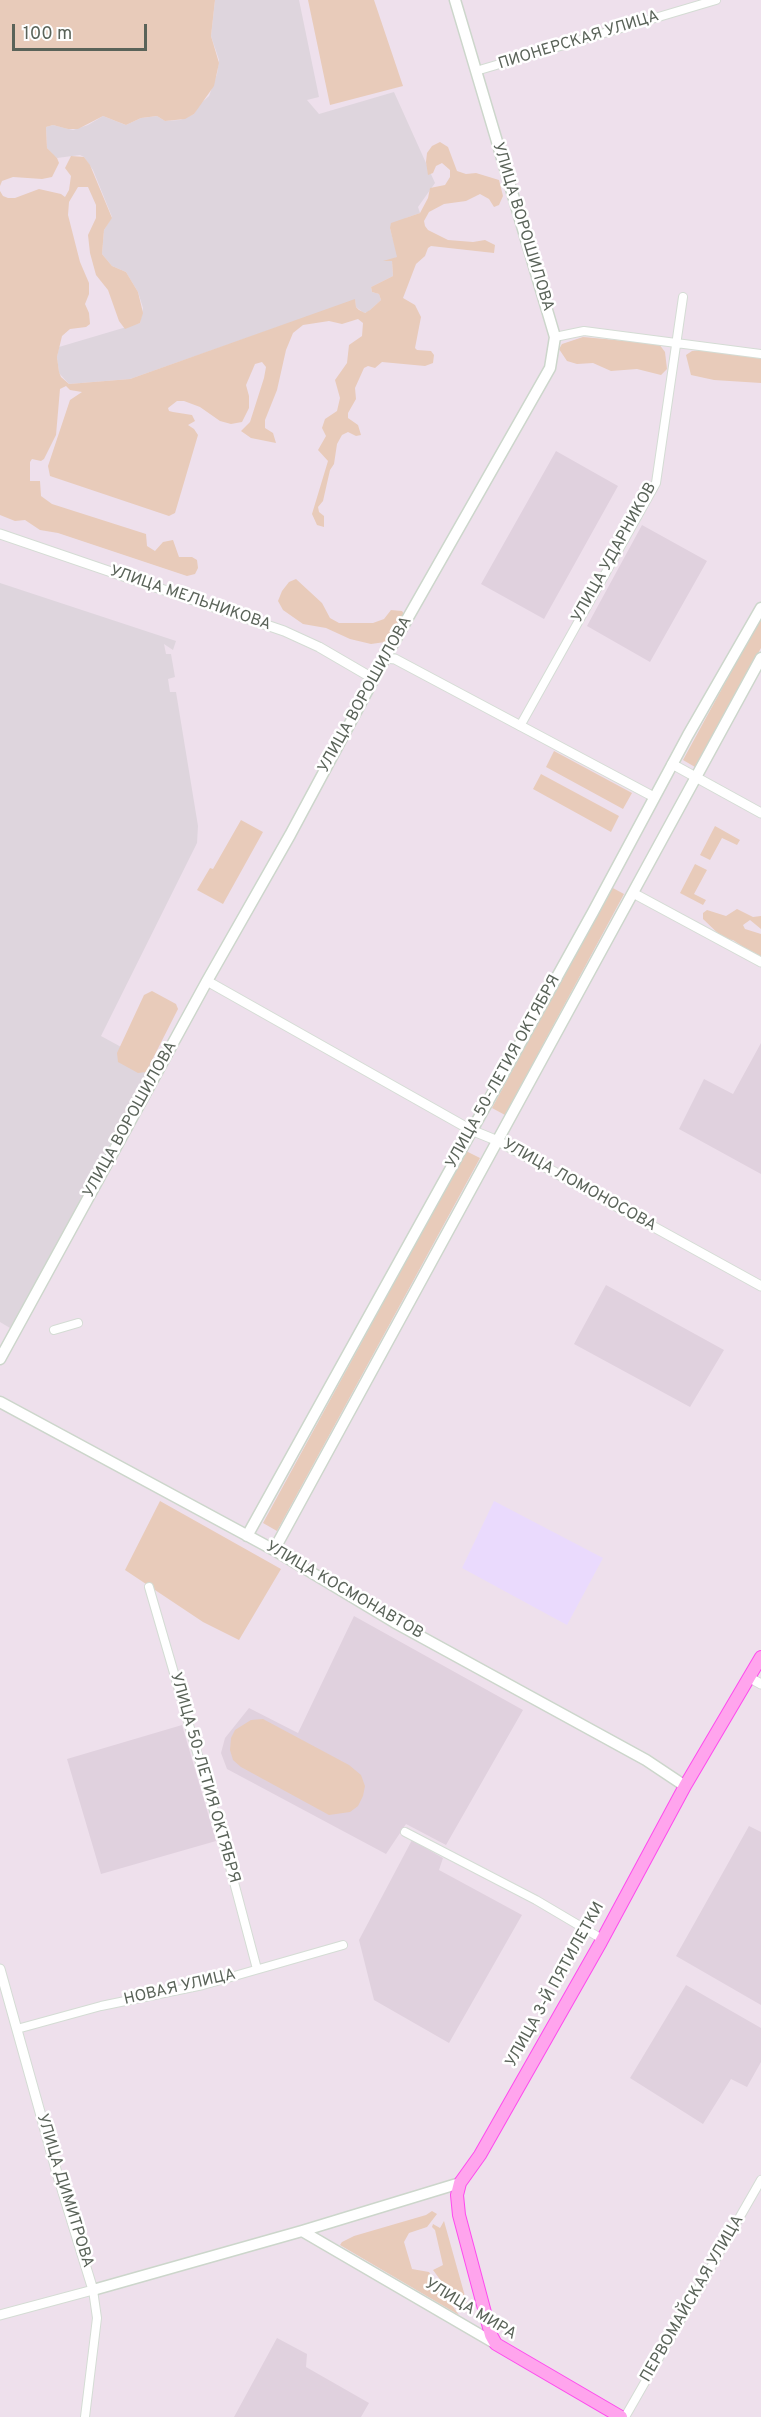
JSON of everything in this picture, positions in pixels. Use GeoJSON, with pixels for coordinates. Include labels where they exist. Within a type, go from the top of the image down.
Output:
{"type":"FeatureCollection","features":[{"type":"Feature","properties":{"kind":"main road","name":"УЛИЦА ВОРОШИЛОВА"},"geometry":{"type":"LineString","coordinates":[[0,1359],[385,658],[550,368],[555,337],[455,0]]}},
{"type":"Feature","properties":{"kind":"main road","name":"УЛИЦА 50-ЛЕТИЯ ОКТЯБРЯ"},"geometry":{"type":"LineString","coordinates":[[247,1536],[593,912],[672,764],[761,608]]}},
{"type":"Feature","properties":{"kind":"main road","name":"УЛИЦА 50-ЛЕТИЯ ОКТЯБРЯ"},"geometry":{"type":"LineString","coordinates":[[274,1550],[761,658]]}},
{"type":"Feature","properties":{"kind":"main road","name":"УЛИЦА КОСМОНАВТОВ"},"geometry":{"type":"LineString","coordinates":[[0,1402],[274,1550],[394,1622],[646,1760],[685,1786]]}},
{"type":"Feature","properties":{"kind":"main road","name":"УЛИЦА 3-Й ПЯТИЛЕТКИ"},"geometry":{"type":"LineString","coordinates":[[460,2183],[484,2149],[685,1786],[755,1681],[761,1657]]}},
{"type":"Feature","properties":{"kind":"main road"},"geometry":{"type":"LineString","coordinates":[[93,2290],[302,2231],[460,2183]]}},
{"type":"Feature","properties":{"kind":"main road"},"geometry":{"type":"LineString","coordinates":[[460,2183],[457,2195],[459,2214],[491,2335],[496,2344]]}},
{"type":"Feature","properties":{"kind":"main road","name":"УЛИЦА МИРА"},"geometry":{"type":"LineString","coordinates":[[302,2231],[623,2417]]}},
{"type":"Feature","properties":{"kind":"street","name":"ПИОНЕРСКАЯ УЛИЦА"},"geometry":{"type":"LineString","coordinates":[[476,71],[716,0]]}},
{"type":"Feature","properties":{"kind":"street","name":"УЛИЦА УДАРНИКОВ"},"geometry":{"type":"LineString","coordinates":[[520,726],[656,483],[683,297]]}},
{"type":"Feature","properties":{"kind":"street"},"geometry":{"type":"LineString","coordinates":[[555,337],[584,331],[761,354]]}},
{"type":"Feature","properties":{"kind":"street","name":"УЛИЦА МЕЛЬНИКОВА"},"geometry":{"type":"LineString","coordinates":[[0,534],[284,631],[319,647],[374,679]]}},
{"type":"Feature","properties":{"kind":"street"},"geometry":{"type":"LineString","coordinates":[[385,658],[395,659],[654,797]]}},
{"type":"Feature","properties":{"kind":"street"},"geometry":{"type":"LineString","coordinates":[[672,764],[761,813]]}},
{"type":"Feature","properties":{"kind":"street"},"geometry":{"type":"LineString","coordinates":[[633,893],[761,962]]}},
{"type":"Feature","properties":{"kind":"street","name":"УЛИЦА ЛОМОНОСОВА"},"geometry":{"type":"LineString","coordinates":[[207,981],[471,1130],[498,1141],[761,1286]]}},
{"type":"Feature","properties":{"kind":"street"},"geometry":{"type":"LineString","coordinates":[[54,1330],[78,1323]]}},
{"type":"Feature","properties":{"kind":"street","name":"УЛИЦА 50-ЛЕТИЯ ОКТЯБРЯ"},"geometry":{"type":"LineString","coordinates":[[149,1587],[226,1851],[257,1969]]}},
{"type":"Feature","properties":{"kind":"street"},"geometry":{"type":"LineString","coordinates":[[405,1832],[536,1900],[602,1939]]}},
{"type":"Feature","properties":{"kind":"street","name":"НОВАЯ УЛИЦА"},"geometry":{"type":"LineString","coordinates":[[17,2029],[101,2006],[203,1985],[343,1945]]}},
{"type":"Feature","properties":{"kind":"street","name":"УЛИЦА ДИМИТРОВА"},"geometry":{"type":"LineString","coordinates":[[0,1969],[57,2173],[93,2290],[97,2318],[85,2417]]}},
{"type":"Feature","properties":{"kind":"street","name":"ПЕРВОМАЙСКАЯ УЛИЦА"},"geometry":{"type":"LineString","coordinates":[[623,2417],[761,2180]]}},
{"type":"Feature","properties":{"kind":"street"},"geometry":{"type":"LineString","coordinates":[[0,2315],[93,2290]]}},
{"type":"Feature","properties":{"kind":"shaded area"},"geometry":{"type":"Polygon","coordinates":[[[0,0],[215,0],[211,36],[219,63],[214,86],[194,114],[185,119],[165,121],[157,116],[141,118],[126,125],[103,116],[78,129],[53,125],[46,127],[47,148],[59,163],[52,177],[42,179],[13,177],[2,181],[0,186],[0,0]]]}},
{"type":"Feature","properties":{"kind":"shaded area"},"geometry":{"type":"Polygon","coordinates":[[[215,0],[299,0],[319,97],[307,100],[319,114],[394,92],[435,183],[418,207],[420,213],[390,228],[398,257],[387,261],[392,261],[393,276],[371,287],[372,292],[379,294],[381,300],[368,312],[364,313],[356,307],[355,300],[130,379],[69,384],[59,373],[57,357],[59,347],[140,323],[143,308],[138,292],[126,272],[112,266],[102,254],[104,230],[112,217],[93,170],[80,155],[57,158],[53,155],[47,148],[46,127],[53,125],[73,130],[88,125],[103,116],[126,125],[141,118],[157,116],[165,121],[180,120],[194,114],[198,106],[209,96],[217,74],[219,60],[211,36],[215,0]]]}},
{"type":"Feature","properties":{"kind":"shaded area"},"geometry":{"type":"Polygon","coordinates":[[[308,0],[374,0],[403,86],[330,105],[308,0]]]}},
{"type":"Feature","properties":{"kind":"shaded area"},"geometry":{"type":"Polygon","coordinates":[[[440,142],[448,147],[457,171],[466,174],[476,173],[499,180],[503,196],[499,205],[494,207],[489,199],[480,194],[466,201],[444,204],[429,212],[424,221],[425,226],[428,230],[448,240],[473,242],[485,240],[495,245],[494,253],[431,246],[416,264],[403,298],[415,305],[421,317],[415,348],[431,351],[434,355],[433,363],[425,366],[382,362],[375,368],[368,366],[364,368],[355,388],[356,399],[348,413],[348,418],[358,425],[361,435],[356,436],[348,432],[342,435],[337,444],[334,464],[330,470],[323,501],[318,507],[319,512],[324,516],[324,527],[317,525],[312,514],[328,461],[318,450],[326,436],[322,428],[325,419],[337,411],[340,398],[335,380],[347,363],[349,345],[362,336],[363,323],[358,319],[342,324],[329,321],[303,325],[293,333],[286,350],[277,390],[265,420],[265,428],[273,433],[276,443],[251,438],[241,431],[250,422],[264,378],[266,367],[262,362],[255,364],[246,385],[249,408],[242,422],[231,424],[220,421],[200,407],[184,401],[177,401],[168,408],[169,411],[192,415],[195,421],[188,425],[198,435],[175,513],[169,516],[50,476],[48,466],[70,400],[82,392],[70,390],[66,386],[60,389],[56,435],[44,459],[41,461],[32,459],[30,462],[30,481],[40,481],[41,496],[52,504],[146,534],[147,546],[155,551],[163,542],[173,540],[179,557],[192,557],[197,560],[198,568],[195,574],[187,576],[58,533],[40,530],[25,520],[15,521],[0,515],[0,191],[8,198],[15,198],[39,189],[65,197],[69,190],[71,176],[65,168],[71,156],[84,157],[90,165],[112,218],[104,230],[102,254],[112,266],[126,272],[138,292],[143,313],[140,323],[125,329],[119,321],[108,290],[96,275],[90,253],[88,235],[96,218],[96,205],[88,187],[78,187],[69,202],[68,215],[80,262],[89,283],[89,294],[85,304],[90,324],[86,327],[70,329],[62,336],[57,357],[59,372],[69,384],[130,379],[355,299],[359,310],[365,313],[370,310],[381,300],[379,294],[372,292],[371,287],[393,276],[392,261],[383,261],[397,257],[390,228],[391,223],[420,213],[428,198],[430,188],[445,185],[450,177],[450,170],[442,163],[428,175],[427,153],[432,146],[440,142]]]}},
{"type":"Feature","properties":{"kind":"shaded area"},"geometry":{"type":"Polygon","coordinates":[[[583,337],[659,344],[665,352],[667,369],[661,375],[637,369],[611,371],[593,363],[577,364],[567,361],[559,349],[562,344],[583,337]]]}},
{"type":"Feature","properties":{"kind":"shaded area"},"geometry":{"type":"Polygon","coordinates":[[[702,350],[761,357],[761,383],[714,380],[691,375],[686,355],[692,351],[702,350]]]}},
{"type":"Feature","properties":{"kind":"shaded area"},"geometry":{"type":"Polygon","coordinates":[[[556,451],[618,486],[544,619],[481,584],[556,451]]]}},
{"type":"Feature","properties":{"kind":"shaded area"},"geometry":{"type":"Polygon","coordinates":[[[642,525],[707,561],[650,662],[587,626],[642,525]]]}},
{"type":"Feature","properties":{"kind":"shaded area"},"geometry":{"type":"Polygon","coordinates":[[[296,579],[322,603],[330,618],[339,623],[373,623],[384,619],[391,610],[402,611],[404,614],[394,638],[371,644],[350,639],[326,628],[303,624],[283,610],[278,601],[289,582],[296,579]]]}},
{"type":"Feature","properties":{"kind":"shaded area"},"geometry":{"type":"Polygon","coordinates":[[[0,583],[176,641],[173,650],[164,644],[166,654],[171,654],[175,677],[168,679],[170,692],[176,692],[198,826],[197,843],[101,1036],[156,1066],[10,1328],[0,1322],[0,583]]]}},
{"type":"Feature","properties":{"kind":"shaded area"},"geometry":{"type":"Polygon","coordinates":[[[761,617],[761,648],[695,767],[683,760],[761,617]]]}},
{"type":"Feature","properties":{"kind":"shaded area"},"geometry":{"type":"Polygon","coordinates":[[[554,751],[632,793],[623,809],[546,767],[554,751]]]}},
{"type":"Feature","properties":{"kind":"shaded area"},"geometry":{"type":"Polygon","coordinates":[[[541,774],[619,816],[611,832],[533,789],[541,774]]]}},
{"type":"Feature","properties":{"kind":"shaded area"},"geometry":{"type":"Polygon","coordinates":[[[241,820],[263,832],[223,904],[197,890],[210,868],[213,869],[241,820]]]}},
{"type":"Feature","properties":{"kind":"shaded area"},"geometry":{"type":"Polygon","coordinates":[[[715,826],[740,840],[737,845],[722,838],[710,860],[700,855],[715,826]]]}},
{"type":"Feature","properties":{"kind":"shaded area"},"geometry":{"type":"Polygon","coordinates":[[[695,864],[707,870],[694,894],[706,900],[703,905],[680,893],[695,864]]]}},
{"type":"Feature","properties":{"kind":"shaded area"},"geometry":{"type":"Polygon","coordinates":[[[611,887],[624,894],[505,1115],[492,1108],[611,887]]]}},
{"type":"Feature","properties":{"kind":"shaded area"},"geometry":{"type":"Polygon","coordinates":[[[737,909],[753,917],[761,916],[761,929],[750,920],[743,925],[745,929],[761,934],[761,959],[733,940],[724,939],[703,919],[703,913],[707,910],[726,916],[737,909]]]}},
{"type":"Feature","properties":{"kind":"shaded area"},"geometry":{"type":"Polygon","coordinates":[[[152,991],[176,1004],[178,1009],[146,1072],[138,1073],[118,1062],[117,1053],[144,995],[152,991]]]}},
{"type":"Feature","properties":{"kind":"shaded area"},"geometry":{"type":"Polygon","coordinates":[[[761,1043],[761,1174],[679,1129],[704,1079],[733,1094],[761,1043]]]}},
{"type":"Feature","properties":{"kind":"shaded area"},"geometry":{"type":"Polygon","coordinates":[[[466,1151],[480,1158],[277,1531],[263,1523],[466,1151]]]}},
{"type":"Feature","properties":{"kind":"shaded area"},"geometry":{"type":"Polygon","coordinates":[[[606,1285],[724,1350],[690,1407],[574,1344],[606,1285]]]}},
{"type":"Feature","properties":{"kind":"shaded area"},"geometry":{"type":"Polygon","coordinates":[[[160,1501],[281,1569],[239,1640],[203,1622],[125,1570],[160,1501]]]}},
{"type":"Feature","properties":{"kind":"shaded area"},"geometry":{"type":"Polygon","coordinates":[[[494,1501],[603,1558],[567,1625],[462,1568],[494,1501]]]}},
{"type":"Feature","properties":{"kind":"shaded area"},"geometry":{"type":"Polygon","coordinates":[[[354,1616],[523,1710],[446,1845],[406,1824],[386,1854],[227,1769],[221,1753],[225,1738],[249,1708],[298,1733],[354,1616]]]}},
{"type":"Feature","properties":{"kind":"shaded area"},"geometry":{"type":"Polygon","coordinates":[[[263,1719],[349,1765],[361,1775],[365,1786],[358,1806],[350,1812],[329,1815],[241,1767],[233,1760],[230,1750],[231,1738],[235,1730],[251,1720],[263,1719]]]}},
{"type":"Feature","properties":{"kind":"shaded area"},"geometry":{"type":"Polygon","coordinates":[[[182,1725],[216,1841],[101,1874],[67,1759],[182,1725]]]}},
{"type":"Feature","properties":{"kind":"shaded area"},"geometry":{"type":"Polygon","coordinates":[[[749,1826],[761,1832],[761,2005],[676,1956],[749,1826]]]}},
{"type":"Feature","properties":{"kind":"shaded area"},"geometry":{"type":"Polygon","coordinates":[[[412,1840],[443,1858],[439,1870],[522,1915],[449,2043],[374,2000],[359,1940],[412,1840]]]}},
{"type":"Feature","properties":{"kind":"shaded area"},"geometry":{"type":"Polygon","coordinates":[[[686,1985],[761,2028],[761,2062],[747,2087],[731,2079],[703,2124],[630,2078],[686,1985]]]}},
{"type":"Feature","properties":{"kind":"shaded area"},"geometry":{"type":"Polygon","coordinates":[[[432,2211],[437,2214],[427,2227],[409,2233],[404,2242],[412,2269],[429,2272],[436,2283],[447,2289],[433,2270],[443,2265],[435,2230],[432,2227],[433,2224],[440,2228],[444,2221],[468,2307],[464,2308],[453,2295],[448,2300],[459,2315],[340,2245],[354,2236],[426,2215],[432,2211]]]}},
{"type":"Feature","properties":{"kind":"shaded area"},"geometry":{"type":"Polygon","coordinates":[[[277,2338],[307,2354],[306,2367],[369,2403],[361,2417],[234,2417],[277,2338]]]}}]}
